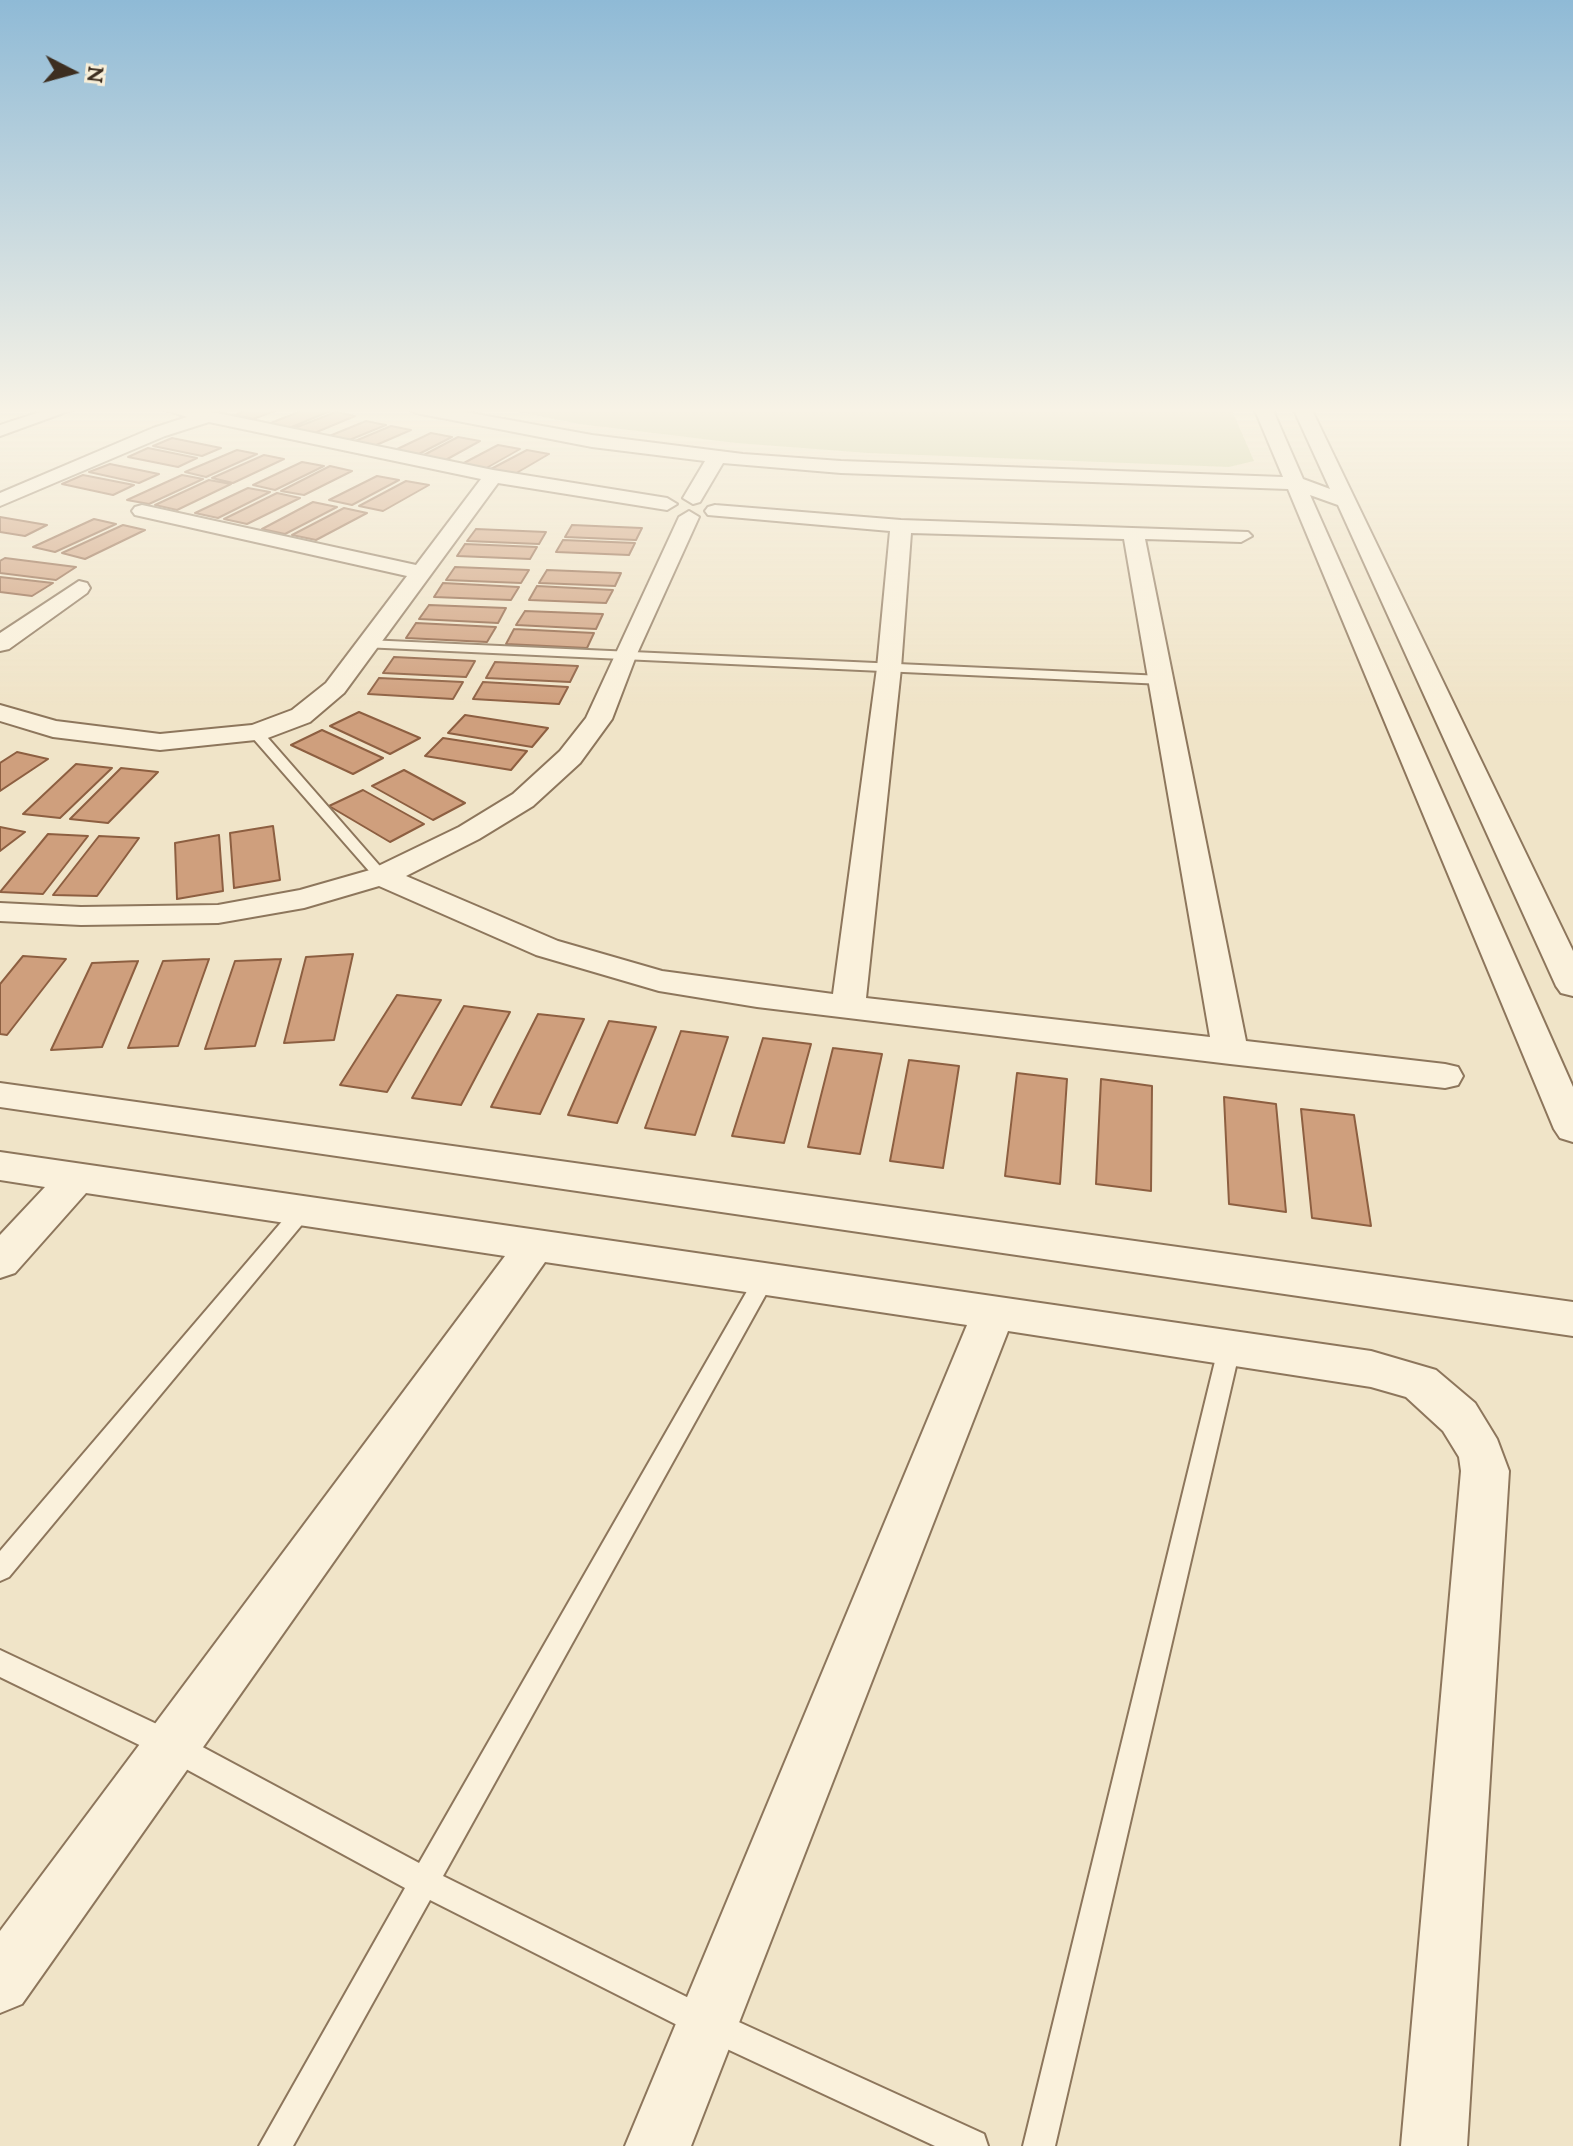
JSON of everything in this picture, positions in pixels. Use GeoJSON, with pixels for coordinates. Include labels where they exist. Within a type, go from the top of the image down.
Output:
{"type":"FeatureCollection","features":[{"type":"Feature","properties":{"kind":"street"},"geometry":{"type":"LineString","coordinates":[[0,713],[53,729],[122,739],[192,741],[256,733],[301,716],[335,688],[468,508]]}},
{"type":"Feature","properties":{"kind":"street"},"geometry":{"type":"LineString","coordinates":[[0,912],[81,916],[218,914],[304,899],[381,876],[469,833],[523,800],[570,757],[599,719],[624,656],[700,508]]}},
{"type":"Feature","properties":{"kind":"street"},"geometry":{"type":"LineString","coordinates":[[766,508],[901,526],[1241,536]]}},
{"type":"Feature","properties":{"kind":"street"},"geometry":{"type":"LineString","coordinates":[[1307,508],[1573,1129]]}},
{"type":"Feature","properties":{"kind":"street"},"geometry":{"type":"LineString","coordinates":[[1350,508],[1573,986]]}},
{"type":"Feature","properties":{"kind":"street"},"geometry":{"type":"LineString","coordinates":[[142,511],[419,572]]}},
{"type":"Feature","properties":{"kind":"street"},"geometry":{"type":"LineString","coordinates":[[848,1006],[889,668],[901,526]]}},
{"type":"Feature","properties":{"kind":"street"},"geometry":{"type":"LineString","coordinates":[[1133,533],[1163,680],[1230,1052]]}},
{"type":"Feature","properties":{"kind":"street"},"geometry":{"type":"LineString","coordinates":[[0,644],[79,588]]}},
{"type":"Feature","properties":{"kind":"street"},"geometry":{"type":"LineString","coordinates":[[381,876],[547,948],[659,981],[1445,1076]]}},
{"type":"Feature","properties":{"kind":"street"},"geometry":{"type":"LineString","coordinates":[[0,1095],[1573,1319]]}},
{"type":"Feature","properties":{"kind":"street"},"geometry":{"type":"LineString","coordinates":[[0,1166],[1371,1369],[1420,1383],[1459,1417],[1481,1453],[1485,1471],[1434,2146]]}},
{"type":"Feature","properties":{"kind":"street"},"geometry":{"type":"LineString","coordinates":[[0,1262],[77,1177]]}},
{"type":"Feature","properties":{"kind":"street"},"geometry":{"type":"LineString","coordinates":[[0,1982],[535,1245]]}},
{"type":"Feature","properties":{"kind":"street"},"geometry":{"type":"LineString","coordinates":[[658,2146],[994,1312]]}},
{"type":"Feature","properties":{"kind":"lane"},"geometry":{"type":"LineString","coordinates":[[367,644],[1163,680]]}},
{"type":"Feature","properties":{"kind":"lane"},"geometry":{"type":"LineString","coordinates":[[256,733],[381,876]]}},
{"type":"Feature","properties":{"kind":"lane"},"geometry":{"type":"LineString","coordinates":[[0,1569],[303,1210]]}},
{"type":"Feature","properties":{"kind":"lane"},"geometry":{"type":"LineString","coordinates":[[275,2146],[765,1278]]}},
{"type":"Feature","properties":{"kind":"lane"},"geometry":{"type":"LineString","coordinates":[[1039,2146],[1229,1349]]}},
{"type":"Feature","properties":{"kind":"lane"},"geometry":{"type":"LineString","coordinates":[[0,1663],[172,1746],[426,1883],[708,2024],[972,2146]]}},
{"type":"Feature","properties":{"kind":"building"},"geometry":{"type":"Polygon","coordinates":[[[205,508],[238,508],[218,518],[195,513],[205,508]]]}},
{"type":"Feature","properties":{"kind":"building"},"geometry":{"type":"Polygon","coordinates":[[[246,508],[279,508],[247,524],[224,519],[246,508]]]}},
{"type":"Feature","properties":{"kind":"building"},"geometry":{"type":"Polygon","coordinates":[[[301,508],[335,508],[285,534],[262,529],[301,508]]]}},
{"type":"Feature","properties":{"kind":"building"},"geometry":{"type":"Polygon","coordinates":[[[344,508],[367,513],[316,540],[292,535],[344,508]]]}},
{"type":"Feature","properties":{"kind":"building"},"geometry":{"type":"Polygon","coordinates":[[[0,517],[47,525],[25,536],[0,532],[0,517]]]}},
{"type":"Feature","properties":{"kind":"building"},"geometry":{"type":"Polygon","coordinates":[[[94,519],[116,524],[55,552],[33,547],[94,519]]]}},
{"type":"Feature","properties":{"kind":"building"},"geometry":{"type":"Polygon","coordinates":[[[123,525],[145,530],[85,559],[62,553],[123,525]]]}},
{"type":"Feature","properties":{"kind":"building"},"geometry":{"type":"Polygon","coordinates":[[[572,525],[642,528],[636,540],[565,537],[572,525]]]}},
{"type":"Feature","properties":{"kind":"building"},"geometry":{"type":"Polygon","coordinates":[[[476,529],[546,532],[539,544],[467,541],[476,529]]]}},
{"type":"Feature","properties":{"kind":"building"},"geometry":{"type":"Polygon","coordinates":[[[563,540],[635,543],[629,555],[556,552],[563,540]]]}},
{"type":"Feature","properties":{"kind":"building"},"geometry":{"type":"Polygon","coordinates":[[[465,544],[537,547],[530,559],[457,556],[465,544]]]}},
{"type":"Feature","properties":{"kind":"building"},"geometry":{"type":"Polygon","coordinates":[[[5,558],[76,567],[56,580],[0,573],[0,561],[5,558]]]}},
{"type":"Feature","properties":{"kind":"building"},"geometry":{"type":"Polygon","coordinates":[[[455,567],[529,570],[521,583],[446,580],[455,567]]]}},
{"type":"Feature","properties":{"kind":"building"},"geometry":{"type":"Polygon","coordinates":[[[547,570],[621,573],[615,586],[539,583],[547,570]]]}},
{"type":"Feature","properties":{"kind":"building"},"geometry":{"type":"Polygon","coordinates":[[[0,577],[53,583],[32,596],[0,592],[0,577]]]}},
{"type":"Feature","properties":{"kind":"building"},"geometry":{"type":"Polygon","coordinates":[[[443,583],[519,587],[511,600],[434,597],[443,583]]]}},
{"type":"Feature","properties":{"kind":"building"},"geometry":{"type":"Polygon","coordinates":[[[537,586],[613,590],[606,603],[529,600],[537,586]]]}},
{"type":"Feature","properties":{"kind":"building"},"geometry":{"type":"Polygon","coordinates":[[[429,605],[506,608],[498,623],[419,619],[429,605]]]}},
{"type":"Feature","properties":{"kind":"building"},"geometry":{"type":"Polygon","coordinates":[[[525,611],[603,614],[596,629],[516,625],[525,611]]]}},
{"type":"Feature","properties":{"kind":"building"},"geometry":{"type":"Polygon","coordinates":[[[416,623],[496,627],[487,642],[406,638],[416,623]]]}},
{"type":"Feature","properties":{"kind":"building"},"geometry":{"type":"Polygon","coordinates":[[[514,629],[594,633],[587,648],[506,644],[514,629]]]}},
{"type":"Feature","properties":{"kind":"building"},"geometry":{"type":"Polygon","coordinates":[[[394,657],[475,661],[466,677],[383,673],[394,657]]]}},
{"type":"Feature","properties":{"kind":"building"},"geometry":{"type":"Polygon","coordinates":[[[495,662],[578,666],[570,682],[486,678],[495,662]]]}},
{"type":"Feature","properties":{"kind":"building"},"geometry":{"type":"Polygon","coordinates":[[[379,678],[463,682],[453,699],[368,694],[379,678]]]}},
{"type":"Feature","properties":{"kind":"building"},"geometry":{"type":"Polygon","coordinates":[[[483,682],[568,687],[559,704],[473,699],[483,682]]]}},
{"type":"Feature","properties":{"kind":"building"},"geometry":{"type":"Polygon","coordinates":[[[359,712],[420,738],[390,754],[330,726],[359,712]]]}},
{"type":"Feature","properties":{"kind":"building"},"geometry":{"type":"Polygon","coordinates":[[[465,715],[548,728],[532,747],[448,733],[465,715]]]}},
{"type":"Feature","properties":{"kind":"building"},"geometry":{"type":"Polygon","coordinates":[[[322,730],[383,758],[353,774],[291,745],[322,730]]]}},
{"type":"Feature","properties":{"kind":"building"},"geometry":{"type":"Polygon","coordinates":[[[443,738],[527,751],[511,770],[425,756],[443,738]]]}},
{"type":"Feature","properties":{"kind":"building"},"geometry":{"type":"Polygon","coordinates":[[[17,752],[48,759],[0,791],[0,763],[17,752]]]}},
{"type":"Feature","properties":{"kind":"building"},"geometry":{"type":"Polygon","coordinates":[[[76,764],[112,768],[60,818],[23,814],[76,764]]]}},
{"type":"Feature","properties":{"kind":"building"},"geometry":{"type":"Polygon","coordinates":[[[121,768],[158,772],[108,823],[70,819],[121,768]]]}},
{"type":"Feature","properties":{"kind":"building"},"geometry":{"type":"Polygon","coordinates":[[[404,770],[465,803],[433,820],[372,786],[404,770]]]}},
{"type":"Feature","properties":{"kind":"building"},"geometry":{"type":"Polygon","coordinates":[[[363,790],[424,824],[390,842],[329,806],[363,790]]]}},
{"type":"Feature","properties":{"kind":"building"},"geometry":{"type":"Polygon","coordinates":[[[273,826],[280,880],[234,888],[230,833],[273,826]]]}},
{"type":"Feature","properties":{"kind":"building"},"geometry":{"type":"Polygon","coordinates":[[[0,827],[25,832],[0,851],[0,827]]]}},
{"type":"Feature","properties":{"kind":"building"},"geometry":{"type":"Polygon","coordinates":[[[48,834],[88,836],[43,894],[0,892],[48,834]]]}},
{"type":"Feature","properties":{"kind":"building"},"geometry":{"type":"Polygon","coordinates":[[[219,835],[223,891],[177,899],[175,843],[219,835]]]}},
{"type":"Feature","properties":{"kind":"building"},"geometry":{"type":"Polygon","coordinates":[[[99,836],[139,838],[97,896],[53,895],[99,836]]]}},
{"type":"Feature","properties":{"kind":"building"},"geometry":{"type":"Polygon","coordinates":[[[353,954],[334,1040],[284,1043],[306,957],[353,954]]]}},
{"type":"Feature","properties":{"kind":"building"},"geometry":{"type":"Polygon","coordinates":[[[23,956],[66,959],[7,1035],[0,1034],[0,984],[23,956]]]}},
{"type":"Feature","properties":{"kind":"building"},"geometry":{"type":"Polygon","coordinates":[[[209,959],[178,1046],[128,1048],[163,961],[209,959]]]}},
{"type":"Feature","properties":{"kind":"building"},"geometry":{"type":"Polygon","coordinates":[[[281,959],[255,1046],[205,1049],[235,961],[281,959]]]}},
{"type":"Feature","properties":{"kind":"building"},"geometry":{"type":"Polygon","coordinates":[[[138,961],[102,1047],[51,1050],[92,963],[138,961]]]}},
{"type":"Feature","properties":{"kind":"building"},"geometry":{"type":"Polygon","coordinates":[[[397,995],[441,1000],[387,1092],[340,1085],[397,995]]]}},
{"type":"Feature","properties":{"kind":"building"},"geometry":{"type":"Polygon","coordinates":[[[464,1006],[510,1012],[461,1105],[412,1098],[464,1006]]]}},
{"type":"Feature","properties":{"kind":"building"},"geometry":{"type":"Polygon","coordinates":[[[538,1014],[584,1019],[540,1114],[491,1107],[538,1014]]]}},
{"type":"Feature","properties":{"kind":"building"},"geometry":{"type":"Polygon","coordinates":[[[609,1021],[656,1027],[617,1123],[568,1115],[609,1021]]]}},
{"type":"Feature","properties":{"kind":"building"},"geometry":{"type":"Polygon","coordinates":[[[681,1031],[728,1037],[695,1135],[645,1128],[681,1031]]]}},
{"type":"Feature","properties":{"kind":"building"},"geometry":{"type":"Polygon","coordinates":[[[763,1038],[811,1044],[784,1143],[732,1136],[763,1038]]]}},
{"type":"Feature","properties":{"kind":"building"},"geometry":{"type":"Polygon","coordinates":[[[833,1048],[882,1054],[860,1154],[808,1147],[833,1048]]]}},
{"type":"Feature","properties":{"kind":"building"},"geometry":{"type":"Polygon","coordinates":[[[909,1060],[959,1066],[943,1168],[890,1161],[909,1060]]]}},
{"type":"Feature","properties":{"kind":"building"},"geometry":{"type":"Polygon","coordinates":[[[1017,1073],[1067,1079],[1060,1184],[1005,1176],[1017,1073]]]}},
{"type":"Feature","properties":{"kind":"building"},"geometry":{"type":"Polygon","coordinates":[[[1101,1079],[1152,1086],[1151,1191],[1096,1184],[1101,1079]]]}},
{"type":"Feature","properties":{"kind":"building"},"geometry":{"type":"Polygon","coordinates":[[[1224,1097],[1276,1104],[1286,1212],[1229,1204],[1224,1097]]]}},
{"type":"Feature","properties":{"kind":"building"},"geometry":{"type":"Polygon","coordinates":[[[1301,1109],[1354,1115],[1371,1226],[1312,1218],[1301,1109]]]}}]}
